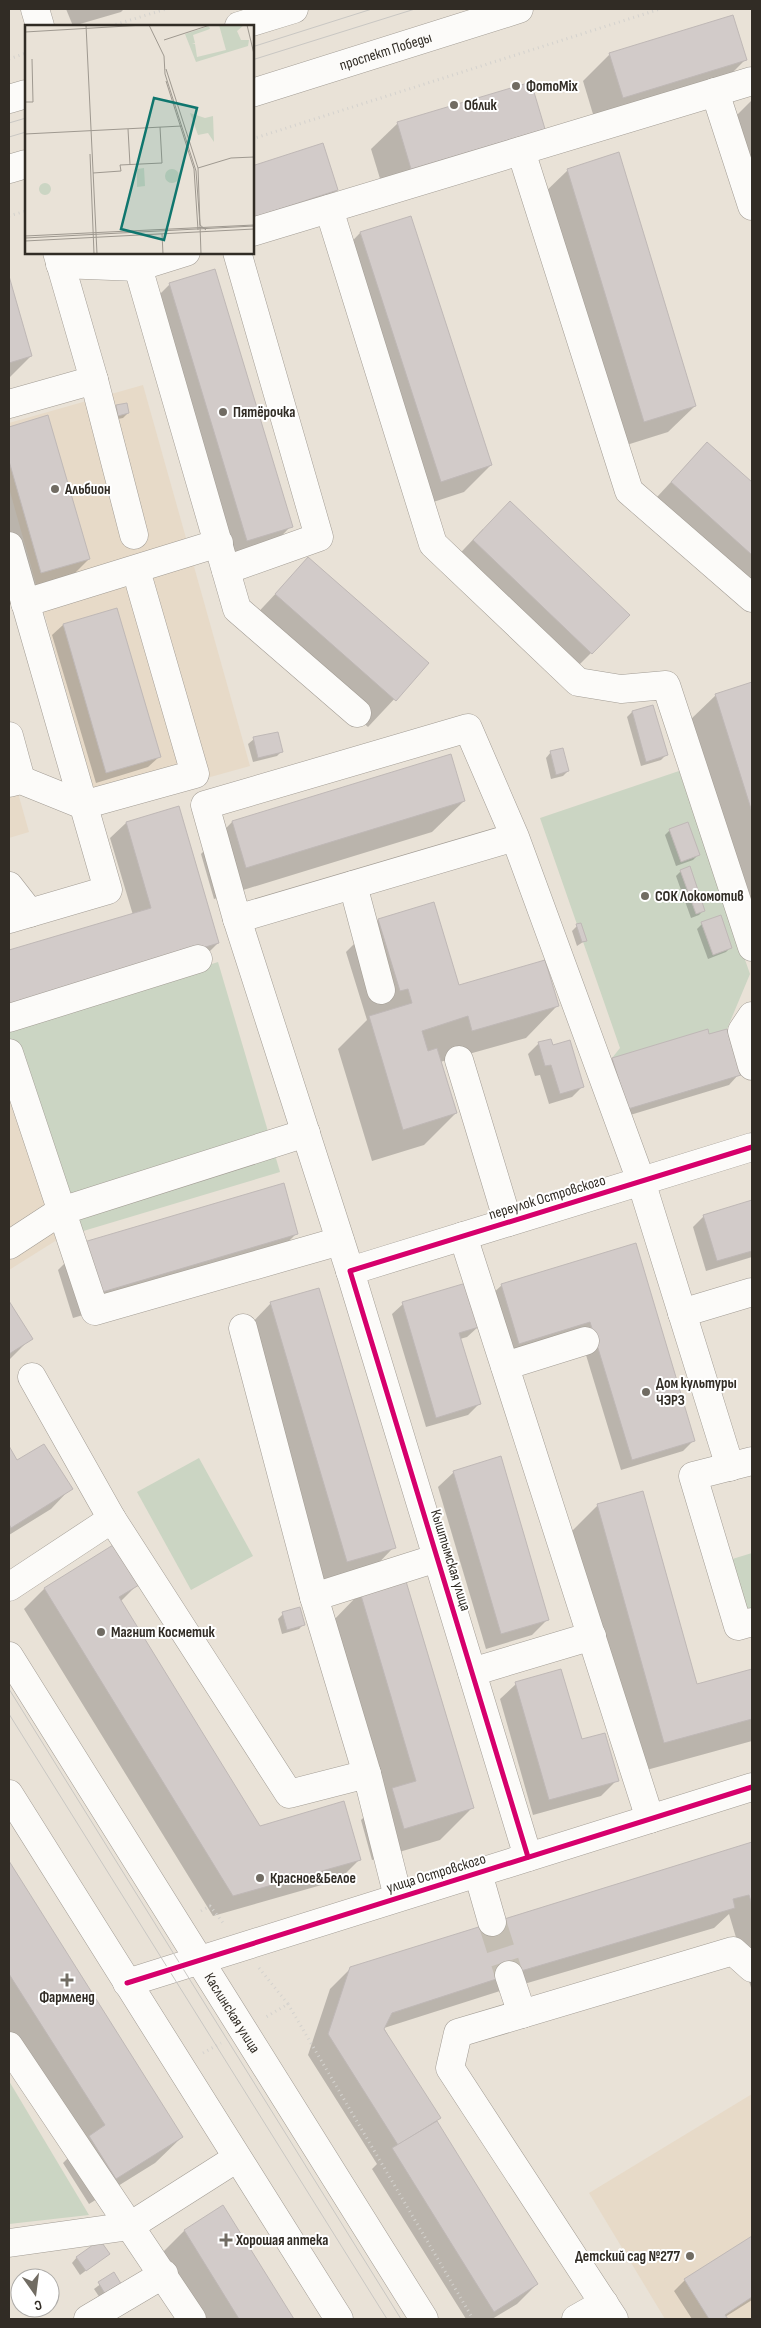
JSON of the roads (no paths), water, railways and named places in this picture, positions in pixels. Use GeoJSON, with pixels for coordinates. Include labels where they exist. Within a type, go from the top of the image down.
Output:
{"type":"FeatureCollection","features":[{"type":"Feature","properties":{"kind":"main road"},"geometry":{"type":"LineString","coordinates":[[35,9],[40,25]]}},
{"type":"Feature","properties":{"kind":"main road"},"geometry":{"type":"LineString","coordinates":[[242,25],[294,9]]}},
{"type":"Feature","properties":{"kind":"main road","name":"проспект Победы"},"geometry":{"type":"LineString","coordinates":[[254,92],[519,9]]}},
{"type":"Feature","properties":{"kind":"main road"},"geometry":{"type":"LineString","coordinates":[[254,231],[752,81]]}},
{"type":"Feature","properties":{"kind":"main road"},"geometry":{"type":"LineString","coordinates":[[715,92],[752,206]]}},
{"type":"Feature","properties":{"kind":"main road"},"geometry":{"type":"LineString","coordinates":[[9,99],[25,94]]}},
{"type":"Feature","properties":{"kind":"main road"},"geometry":{"type":"LineString","coordinates":[[522,151],[628,491],[752,598]]}},
{"type":"Feature","properties":{"kind":"main road"},"geometry":{"type":"LineString","coordinates":[[9,170],[25,164]]}},
{"type":"Feature","properties":{"kind":"main road"},"geometry":{"type":"LineString","coordinates":[[329,209],[433,544],[578,682],[620,689],[666,685],[752,947]]}},
{"type":"Feature","properties":{"kind":"main road"},"geometry":{"type":"LineString","coordinates":[[134,535],[94,380],[58,258],[138,267],[180,254]]}},
{"type":"Feature","properties":{"kind":"main road"},"geometry":{"type":"LineString","coordinates":[[226,570],[320,537],[238,254]]}},
{"type":"Feature","properties":{"kind":"main road"},"geometry":{"type":"LineString","coordinates":[[138,267],[237,609],[357,713]]}},
{"type":"Feature","properties":{"kind":"main road"},"geometry":{"type":"LineString","coordinates":[[9,404],[94,380]]}},
{"type":"Feature","properties":{"kind":"main road"},"geometry":{"type":"LineString","coordinates":[[25,603],[219,544]]}},
{"type":"Feature","properties":{"kind":"main road"},"geometry":{"type":"LineString","coordinates":[[9,546],[108,890],[19,916],[9,886]]}},
{"type":"Feature","properties":{"kind":"main road"},"geometry":{"type":"LineString","coordinates":[[9,736],[15,782],[83,806],[195,774],[140,584]]}},
{"type":"Feature","properties":{"kind":"main road","name":"Кыштымская улица"},"geometry":{"type":"LineString","coordinates":[[515,837],[468,728],[204,805],[237,919],[350,1271],[528,1857]]}},
{"type":"Feature","properties":{"kind":"main road"},"geometry":{"type":"LineString","coordinates":[[237,919],[515,837],[641,1181],[682,1313],[741,1464],[693,1476],[738,1626],[752,1622]]}},
{"type":"Feature","properties":{"kind":"main road"},"geometry":{"type":"LineString","coordinates":[[353,885],[381,990]]}},
{"type":"Feature","properties":{"kind":"main road"},"geometry":{"type":"LineString","coordinates":[[9,1018],[198,959]]}},
{"type":"Feature","properties":{"kind":"main road"},"geometry":{"type":"LineString","coordinates":[[752,1016],[742,1030],[752,1066]]}},
{"type":"Feature","properties":{"kind":"main road"},"geometry":{"type":"LineString","coordinates":[[9,1053],[95,1311],[340,1241]]}},
{"type":"Feature","properties":{"kind":"main road"},"geometry":{"type":"LineString","coordinates":[[459,1060],[508,1222]]}},
{"type":"Feature","properties":{"kind":"main road"},"geometry":{"type":"LineString","coordinates":[[9,1245],[61,1211],[306,1133]]}},
{"type":"Feature","properties":{"kind":"main road","name":"переулок Островского"},"geometry":{"type":"LineString","coordinates":[[350,1271],[752,1146]]}},
{"type":"Feature","properties":{"kind":"main road"},"geometry":{"type":"LineString","coordinates":[[463,1236],[650,1819]]}},
{"type":"Feature","properties":{"kind":"main road"},"geometry":{"type":"LineString","coordinates":[[682,1313],[752,1292]]}},
{"type":"Feature","properties":{"kind":"main road"},"geometry":{"type":"LineString","coordinates":[[243,1328],[314,1597],[367,1774],[398,1897]]}},
{"type":"Feature","properties":{"kind":"main road"},"geometry":{"type":"LineString","coordinates":[[505,1366],[585,1341]]}},
{"type":"Feature","properties":{"kind":"main road"},"geometry":{"type":"LineString","coordinates":[[32,1377],[112,1520],[289,1794],[367,1774]]}},
{"type":"Feature","properties":{"kind":"main road"},"geometry":{"type":"LineString","coordinates":[[9,1587],[112,1520]]}},
{"type":"Feature","properties":{"kind":"main road"},"geometry":{"type":"LineString","coordinates":[[314,1597],[437,1558]]}},
{"type":"Feature","properties":{"kind":"main road"},"geometry":{"type":"LineString","coordinates":[[472,1672],[592,1636]]}},
{"type":"Feature","properties":{"kind":"main road","name":"Каслинская улица"},"geometry":{"type":"LineString","coordinates":[[9,1656],[424,2319]]}},
{"type":"Feature","properties":{"kind":"main road","name":"улица Островского"},"geometry":{"type":"LineString","coordinates":[[127,1982],[752,1787]]}},
{"type":"Feature","properties":{"kind":"main road"},"geometry":{"type":"LineString","coordinates":[[9,1794],[339,2319]]}},
{"type":"Feature","properties":{"kind":"main road"},"geometry":{"type":"LineString","coordinates":[[478,1874],[492,1922]]}},
{"type":"Feature","properties":{"kind":"main road"},"geometry":{"type":"LineString","coordinates":[[576,2319],[609,2311],[450,2068],[458,2033],[733,1951],[752,1968]]}},
{"type":"Feature","properties":{"kind":"main road"},"geometry":{"type":"LineString","coordinates":[[509,1975],[522,2014]]}},
{"type":"Feature","properties":{"kind":"main road"},"geometry":{"type":"LineString","coordinates":[[9,2046],[164,2274],[192,2319]]}},
{"type":"Feature","properties":{"kind":"main road"},"geometry":{"type":"LineString","coordinates":[[9,2243],[130,2226],[237,2158]]}},
{"type":"Feature","properties":{"kind":"main road"},"geometry":{"type":"LineString","coordinates":[[88,2319],[164,2274]]}},
{"type":"Feature","properties":{"kind":"tunnel"},"geometry":{"type":"LineString","coordinates":[[492,1922],[509,1975]]}},
{"type":"Feature","properties":{"kind":"tram line"},"geometry":{"type":"LineString","coordinates":[[254,46],[372,9]]}},
{"type":"Feature","properties":{"kind":"tram line"},"geometry":{"type":"LineString","coordinates":[[254,59],[415,9]]}},
{"type":"Feature","properties":{"kind":"tram line"},"geometry":{"type":"LineString","coordinates":[[9,123],[25,118]]}},
{"type":"Feature","properties":{"kind":"tram line"},"geometry":{"type":"LineString","coordinates":[[9,137],[25,132]]}},
{"type":"Feature","properties":{"kind":"tram line"},"geometry":{"type":"LineString","coordinates":[[9,1689],[401,2319]]}},
{"type":"Feature","properties":{"kind":"tram line"},"geometry":{"type":"LineString","coordinates":[[9,1714],[387,2319]]}},
{"type":"Feature","properties":{"kind":"place","name":"ФотоMix"},"geometry":{"type":"Point","coordinates":[516,86]}},
{"type":"Feature","properties":{"kind":"place","name":"Облик"},"geometry":{"type":"Point","coordinates":[454,105]}},
{"type":"Feature","properties":{"kind":"place","name":"Пятёрочка"},"geometry":{"type":"Point","coordinates":[223,412]}},
{"type":"Feature","properties":{"kind":"place","name":"Альбион"},"geometry":{"type":"Point","coordinates":[55,489]}},
{"type":"Feature","properties":{"kind":"place","name":"СОК Локомотив"},"geometry":{"type":"Point","coordinates":[645,896]}},
{"type":"Feature","properties":{"kind":"place","name":"Дом культуры ЧЭРЗ"},"geometry":{"type":"Point","coordinates":[646,1392]}},
{"type":"Feature","properties":{"kind":"place","name":"Магнит Косметик"},"geometry":{"type":"Point","coordinates":[101,1632]}},
{"type":"Feature","properties":{"kind":"place","name":"Красное&Белое"},"geometry":{"type":"Point","coordinates":[260,1878]}},
{"type":"Feature","properties":{"kind":"place","name":"Фармленд"},"geometry":{"type":"Point","coordinates":[67,1980]}},
{"type":"Feature","properties":{"kind":"place","name":"Хорошая аптека"},"geometry":{"type":"Point","coordinates":[226,2240]}},
{"type":"Feature","properties":{"kind":"place","name":"Детский сад №277"},"geometry":{"type":"Point","coordinates":[690,2256]}}]}
